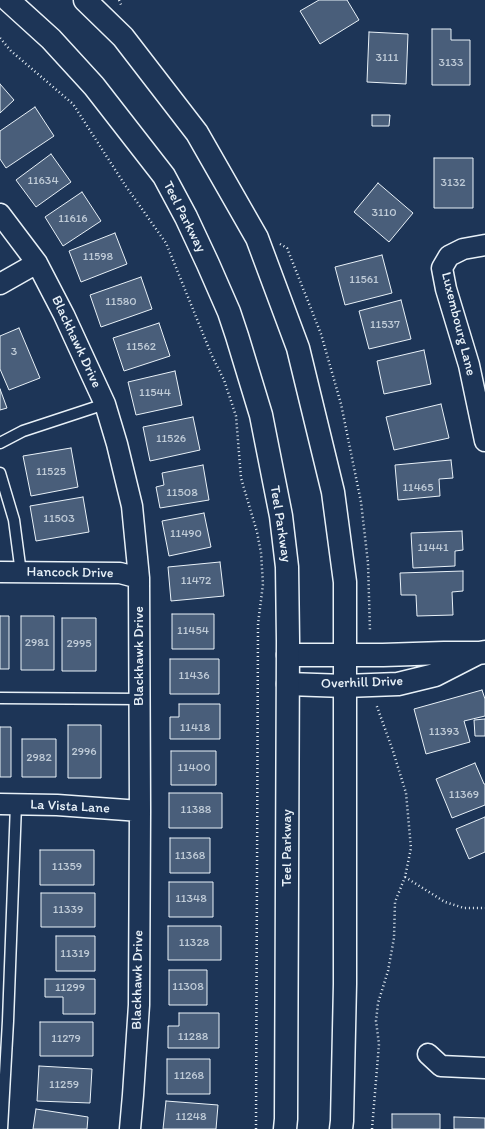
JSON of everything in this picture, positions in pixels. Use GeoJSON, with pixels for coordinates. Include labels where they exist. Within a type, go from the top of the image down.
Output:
{"type":"FeatureCollection","features":[{"type":"Feature","properties":{"kind":"main road","name":"Teel Parkway"},"geometry":{"type":"LineString","coordinates":[[8,0],[51,39],[94,86],[164,176],[186,217],[229,312],[238,336],[261,415],[281,516],[287,567],[288,684],[285,1129]]}},
{"type":"Feature","properties":{"kind":"main road"},"geometry":{"type":"LineString","coordinates":[[85,0],[123,37],[197,133],[257,238],[298,348],[333,492],[345,582],[345,984],[341,1129]]}},
{"type":"Feature","properties":{"kind":"main road","name":"Overhill Drive"},"geometry":{"type":"LineString","coordinates":[[288,655],[383,655],[482,652]]}},
{"type":"Feature","properties":{"kind":"main road","name":"Overhill Drive"},"geometry":{"type":"LineString","coordinates":[[288,684],[345,686],[398,684],[435,675],[482,652]]}},
{"type":"Feature","properties":{"kind":"street","name":"Blackhawk Drive"},"geometry":{"type":"LineString","coordinates":[[0,214],[36,263],[64,315],[104,404],[117,444],[132,506],[139,578],[140,811],[139,1005],[130,1129]]}},
{"type":"Feature","properties":{"kind":"street","name":"Luxembourg Lane"},"geometry":{"type":"LineString","coordinates":[[485,246],[463,249],[449,256],[442,268],[446,290],[469,365],[485,441]]}},
{"type":"Feature","properties":{"kind":"street"},"geometry":{"type":"LineString","coordinates":[[0,284],[36,263]]}},
{"type":"Feature","properties":{"kind":"street","name":"Hancock Drive"},"geometry":{"type":"LineString","coordinates":[[0,572],[120,573],[139,578]]}},
{"type":"Feature","properties":{"kind":"street","name":"La Vista Lane"},"geometry":{"type":"LineString","coordinates":[[8,804],[57,805],[140,811]]}},
{"type":"Feature","properties":{"kind":"street"},"geometry":{"type":"LineString","coordinates":[[428,1054],[441,1066],[485,1068]]}},
{"type":"Feature","properties":{"kind":"lane"},"geometry":{"type":"LineString","coordinates":[[0,443],[23,431],[104,404]]}},
{"type":"Feature","properties":{"kind":"lane"},"geometry":{"type":"LineString","coordinates":[[0,473],[14,520],[21,573]]}},
{"type":"Feature","properties":{"kind":"lane"},"geometry":{"type":"LineString","coordinates":[[0,698],[140,699]]}},
{"type":"Feature","properties":{"kind":"lane"},"geometry":{"type":"LineString","coordinates":[[2,1129],[8,1020],[8,804]]}},
{"type":"Feature","properties":{"kind":"path"},"geometry":{"type":"LineString","coordinates":[[0,38],[11,51],[73,104],[166,243],[212,356],[224,380],[236,416],[241,478],[257,532],[261,553],[263,584],[258,624],[256,1129]]}},
{"type":"Feature","properties":{"kind":"path"},"geometry":{"type":"LineString","coordinates":[[372,1129],[379,1044],[376,1021],[378,1003],[388,971],[394,938],[395,902],[405,877],[410,848],[406,793],[375,700]]}},
{"type":"Feature","properties":{"kind":"path"},"geometry":{"type":"LineString","coordinates":[[405,877],[445,902],[464,908],[485,908]]}},
{"type":"Feature","properties":{"kind":"building"},"geometry":{"type":"Polygon","coordinates":[[[319,0],[347,0],[359,20],[320,44],[300,11],[319,0]]]}},
{"type":"Feature","properties":{"kind":"building"},"geometry":{"type":"Polygon","coordinates":[[[432,29],[451,29],[451,40],[470,40],[470,85],[432,85],[432,29]]]}},
{"type":"Feature","properties":{"kind":"building"},"geometry":{"type":"Polygon","coordinates":[[[369,32],[408,34],[406,84],[367,82],[369,32]]]}},
{"type":"Feature","properties":{"kind":"building"},"geometry":{"type":"Polygon","coordinates":[[[0,84],[14,100],[0,113],[0,84]]]}},
{"type":"Feature","properties":{"kind":"building"},"geometry":{"type":"Polygon","coordinates":[[[35,107],[54,136],[6,168],[0,159],[0,131],[35,107]]]}},
{"type":"Feature","properties":{"kind":"building"},"geometry":{"type":"Polygon","coordinates":[[[372,115],[390,115],[389,126],[372,126],[372,115]]]}},
{"type":"Feature","properties":{"kind":"building"},"geometry":{"type":"Polygon","coordinates":[[[51,154],[71,182],[36,207],[16,180],[51,154]]]}},
{"type":"Feature","properties":{"kind":"building"},"geometry":{"type":"Polygon","coordinates":[[[434,158],[473,158],[473,208],[434,208],[434,158]]]}},
{"type":"Feature","properties":{"kind":"building"},"geometry":{"type":"Polygon","coordinates":[[[378,183],[413,213],[389,242],[354,212],[378,183]]]}},
{"type":"Feature","properties":{"kind":"building"},"geometry":{"type":"Polygon","coordinates":[[[82,192],[101,221],[63,246],[45,217],[82,192]]]}},
{"type":"Feature","properties":{"kind":"building"},"geometry":{"type":"Polygon","coordinates":[[[115,233],[127,264],[81,282],[69,251],[115,233]]]}},
{"type":"Feature","properties":{"kind":"building"},"geometry":{"type":"Polygon","coordinates":[[[382,255],[392,293],[345,305],[335,267],[382,255]]]}},
{"type":"Feature","properties":{"kind":"building"},"geometry":{"type":"Polygon","coordinates":[[[141,277],[152,309],[101,327],[90,295],[141,277]]]}},
{"type":"Feature","properties":{"kind":"building"},"geometry":{"type":"Polygon","coordinates":[[[401,300],[411,339],[369,349],[359,311],[401,300]]]}},
{"type":"Feature","properties":{"kind":"building"},"geometry":{"type":"Polygon","coordinates":[[[159,323],[170,356],[124,371],[113,338],[159,323]]]}},
{"type":"Feature","properties":{"kind":"building"},"geometry":{"type":"Polygon","coordinates":[[[19,328],[40,378],[9,390],[0,369],[0,336],[19,328]]]}},
{"type":"Feature","properties":{"kind":"building"},"geometry":{"type":"Polygon","coordinates":[[[424,350],[431,384],[384,394],[377,361],[424,350]]]}},
{"type":"Feature","properties":{"kind":"building"},"geometry":{"type":"Polygon","coordinates":[[[175,371],[182,405],[136,415],[128,382],[175,371]]]}},
{"type":"Feature","properties":{"kind":"building"},"geometry":{"type":"Polygon","coordinates":[[[0,389],[7,408],[0,410],[0,389]]]}},
{"type":"Feature","properties":{"kind":"building"},"geometry":{"type":"Polygon","coordinates":[[[441,404],[449,438],[394,450],[386,417],[441,404]]]}},
{"type":"Feature","properties":{"kind":"building"},"geometry":{"type":"Polygon","coordinates":[[[193,417],[200,450],[150,461],[143,427],[193,417]]]}},
{"type":"Feature","properties":{"kind":"building"},"geometry":{"type":"Polygon","coordinates":[[[71,448],[78,487],[31,496],[23,456],[71,448]]]}},
{"type":"Feature","properties":{"kind":"building"},"geometry":{"type":"Polygon","coordinates":[[[451,460],[453,478],[439,479],[440,496],[398,500],[395,465],[451,460]]]}},
{"type":"Feature","properties":{"kind":"building"},"geometry":{"type":"Polygon","coordinates":[[[203,465],[209,500],[160,508],[156,487],[164,485],[162,473],[203,465]]]}},
{"type":"Feature","properties":{"kind":"building"},"geometry":{"type":"Polygon","coordinates":[[[83,497],[89,532],[36,541],[30,506],[83,497]]]}},
{"type":"Feature","properties":{"kind":"building"},"geometry":{"type":"Polygon","coordinates":[[[204,513],[211,547],[169,556],[162,521],[204,513]]]}},
{"type":"Feature","properties":{"kind":"building"},"geometry":{"type":"Polygon","coordinates":[[[462,531],[463,550],[455,551],[455,566],[413,568],[411,533],[462,531]]]}},
{"type":"Feature","properties":{"kind":"building"},"geometry":{"type":"Polygon","coordinates":[[[220,562],[224,596],[171,601],[168,567],[220,562]]]}},
{"type":"Feature","properties":{"kind":"building"},"geometry":{"type":"Polygon","coordinates":[[[463,571],[463,591],[452,592],[453,615],[417,616],[416,595],[401,595],[400,573],[463,571]]]}},
{"type":"Feature","properties":{"kind":"building"},"geometry":{"type":"Polygon","coordinates":[[[172,614],[214,614],[214,649],[172,649],[172,614]]]}},
{"type":"Feature","properties":{"kind":"building"},"geometry":{"type":"Polygon","coordinates":[[[0,616],[9,616],[9,669],[0,669],[0,616]]]}},
{"type":"Feature","properties":{"kind":"building"},"geometry":{"type":"Polygon","coordinates":[[[21,616],[54,616],[54,670],[21,670],[21,616]]]}},
{"type":"Feature","properties":{"kind":"building"},"geometry":{"type":"Polygon","coordinates":[[[62,618],[96,618],[96,671],[62,671],[62,618]]]}},
{"type":"Feature","properties":{"kind":"building"},"geometry":{"type":"Polygon","coordinates":[[[170,659],[219,659],[219,694],[170,694],[170,659]]]}},
{"type":"Feature","properties":{"kind":"building"},"geometry":{"type":"Polygon","coordinates":[[[482,690],[485,699],[485,716],[464,721],[470,742],[426,754],[414,709],[482,690]]]}},
{"type":"Feature","properties":{"kind":"building"},"geometry":{"type":"Polygon","coordinates":[[[179,704],[220,704],[220,739],[170,739],[170,717],[179,717],[179,704]]]}},
{"type":"Feature","properties":{"kind":"building"},"geometry":{"type":"Polygon","coordinates":[[[485,719],[485,736],[475,736],[474,720],[485,719]]]}},
{"type":"Feature","properties":{"kind":"building"},"geometry":{"type":"Polygon","coordinates":[[[68,725],[101,725],[101,778],[68,778],[68,725]]]}},
{"type":"Feature","properties":{"kind":"building"},"geometry":{"type":"Polygon","coordinates":[[[0,727],[11,727],[11,777],[0,777],[0,727]]]}},
{"type":"Feature","properties":{"kind":"building"},"geometry":{"type":"Polygon","coordinates":[[[22,739],[56,739],[56,777],[22,777],[22,739]]]}},
{"type":"Feature","properties":{"kind":"building"},"geometry":{"type":"Polygon","coordinates":[[[171,751],[216,751],[216,785],[171,785],[171,751]]]}},
{"type":"Feature","properties":{"kind":"building"},"geometry":{"type":"Polygon","coordinates":[[[475,763],[485,784],[485,805],[452,818],[436,779],[475,763]]]}},
{"type":"Feature","properties":{"kind":"building"},"geometry":{"type":"Polygon","coordinates":[[[169,793],[222,793],[222,828],[169,828],[169,793]]]}},
{"type":"Feature","properties":{"kind":"building"},"geometry":{"type":"Polygon","coordinates":[[[485,817],[485,852],[469,859],[456,829],[485,817]]]}},
{"type":"Feature","properties":{"kind":"building"},"geometry":{"type":"Polygon","coordinates":[[[170,838],[210,838],[210,873],[170,873],[170,838]]]}},
{"type":"Feature","properties":{"kind":"building"},"geometry":{"type":"Polygon","coordinates":[[[40,850],[94,850],[94,885],[40,885],[40,850]]]}},
{"type":"Feature","properties":{"kind":"building"},"geometry":{"type":"Polygon","coordinates":[[[169,882],[213,882],[213,917],[169,917],[169,882]]]}},
{"type":"Feature","properties":{"kind":"building"},"geometry":{"type":"Polygon","coordinates":[[[41,893],[95,893],[95,927],[41,927],[41,893]]]}},
{"type":"Feature","properties":{"kind":"building"},"geometry":{"type":"Polygon","coordinates":[[[168,926],[221,926],[221,960],[168,960],[168,926]]]}},
{"type":"Feature","properties":{"kind":"building"},"geometry":{"type":"Polygon","coordinates":[[[56,936],[95,936],[95,971],[56,971],[56,936]]]}},
{"type":"Feature","properties":{"kind":"building"},"geometry":{"type":"Polygon","coordinates":[[[169,970],[207,970],[207,1005],[169,1005],[169,970]]]}},
{"type":"Feature","properties":{"kind":"building"},"geometry":{"type":"Polygon","coordinates":[[[45,979],[95,979],[95,1014],[63,1014],[63,997],[45,997],[45,979]]]}},
{"type":"Feature","properties":{"kind":"building"},"geometry":{"type":"Polygon","coordinates":[[[179,1013],[219,1013],[219,1048],[168,1048],[168,1026],[179,1026],[179,1013]]]}},
{"type":"Feature","properties":{"kind":"building"},"geometry":{"type":"Polygon","coordinates":[[[40,1022],[93,1022],[93,1056],[40,1056],[40,1022]]]}},
{"type":"Feature","properties":{"kind":"building"},"geometry":{"type":"Polygon","coordinates":[[[167,1059],[210,1059],[210,1094],[167,1094],[167,1059]]]}},
{"type":"Feature","properties":{"kind":"building"},"geometry":{"type":"Polygon","coordinates":[[[39,1066],[92,1069],[90,1103],[37,1101],[39,1066]]]}},
{"type":"Feature","properties":{"kind":"building"},"geometry":{"type":"Polygon","coordinates":[[[166,1101],[218,1105],[216,1129],[163,1129],[166,1101]]]}},
{"type":"Feature","properties":{"kind":"building"},"geometry":{"type":"Polygon","coordinates":[[[36,1109],[88,1117],[87,1129],[33,1129],[36,1109]]]}},
{"type":"Feature","properties":{"kind":"building"},"geometry":{"type":"Polygon","coordinates":[[[392,1114],[440,1114],[440,1129],[392,1129],[392,1114]]]}},
{"type":"Feature","properties":{"kind":"building"},"geometry":{"type":"Polygon","coordinates":[[[454,1117],[485,1118],[485,1129],[454,1129],[454,1117]]]}}]}
